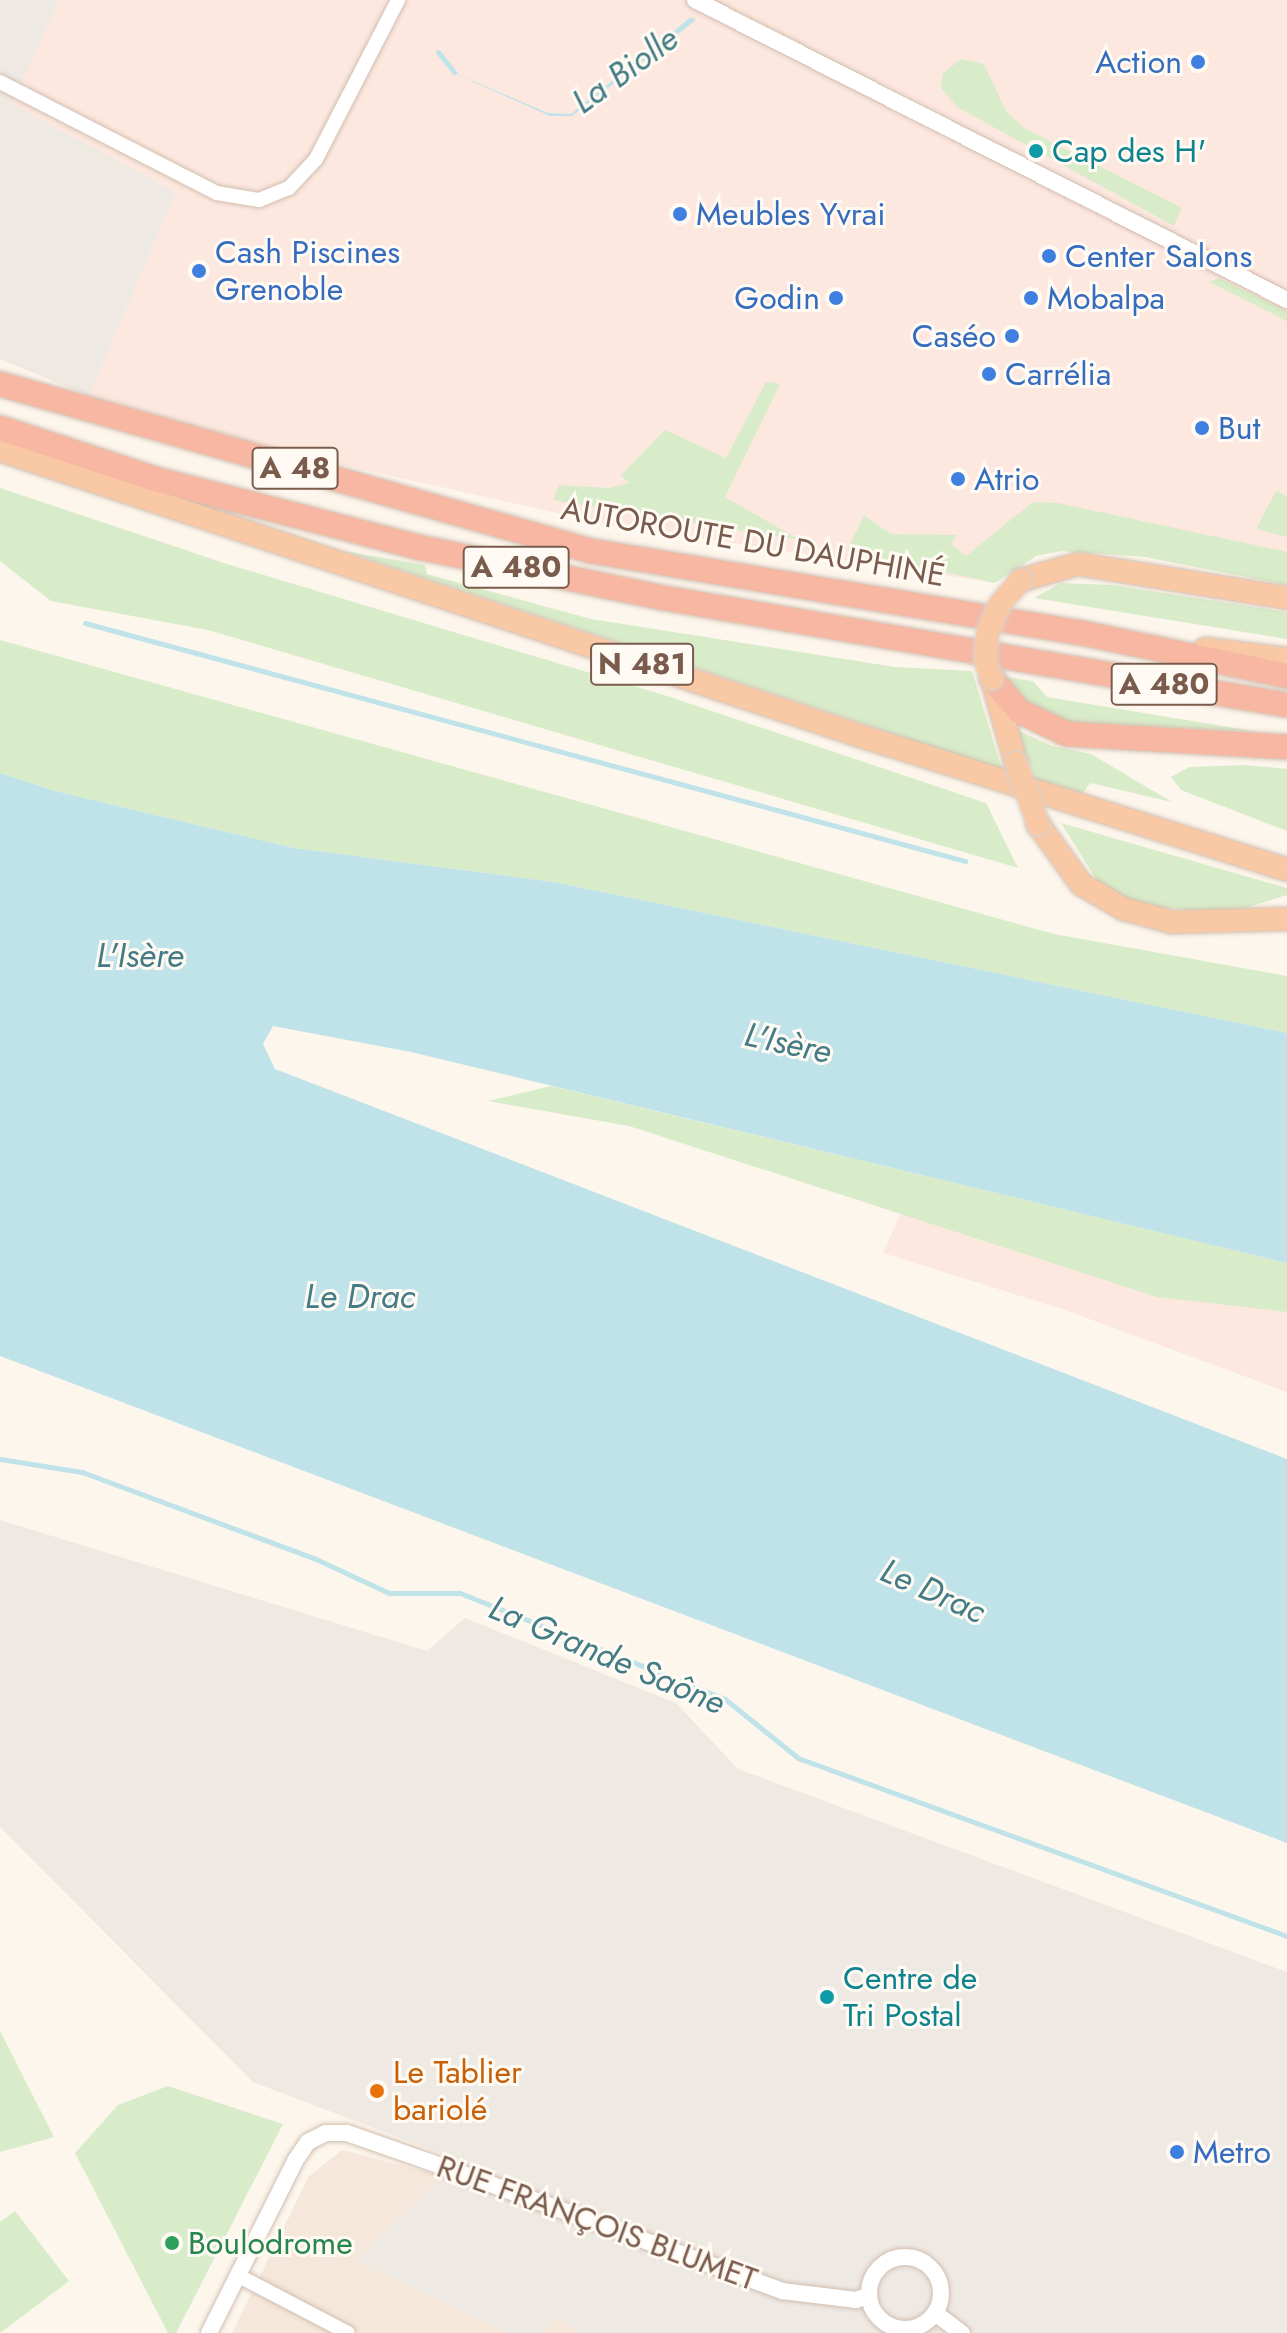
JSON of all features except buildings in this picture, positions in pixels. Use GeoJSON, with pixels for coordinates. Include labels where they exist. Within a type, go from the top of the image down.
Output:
{"type":"FeatureCollection","features":[{"type":"Feature","properties":{"kind":"highway","name":"AUTOROUTE DU DAUPHINÉ"},"geometry":{"type":"LineString","coordinates":[[0,384],[591,551],[1082,633]]}},
{"type":"Feature","properties":{"kind":"highway","name":"A 480"},"geometry":{"type":"LineString","coordinates":[[0,428],[155,479],[418,547],[664,598],[1287,705]]}},
{"type":"Feature","properties":{"kind":"highway","name":"N 481"},"geometry":{"type":"LineString","coordinates":[[0,450],[881,743],[1287,870]]}},
{"type":"Feature","properties":{"kind":"highway"},"geometry":{"type":"LineString","coordinates":[[1287,598],[1078,564],[1021,580],[1000,604],[988,632],[985,660],[1038,824],[1081,884],[1124,909],[1172,922],[1287,919]]}},
{"type":"Feature","properties":{"kind":"highway"},"geometry":{"type":"LineString","coordinates":[[1082,633],[1287,659]]}},
{"type":"Feature","properties":{"kind":"highway","name":"A 480"},"geometry":{"type":"LineString","coordinates":[[1082,633],[1287,676]]}},
{"type":"Feature","properties":{"kind":"highway"},"geometry":{"type":"LineString","coordinates":[[992,679],[1019,711],[1067,734],[1287,747]]}},
{"type":"Feature","properties":{"kind":"street"},"geometry":{"type":"LineString","coordinates":[[0,82],[217,193],[259,200],[289,188],[316,159],[398,0]]}},
{"type":"Feature","properties":{"kind":"street"},"geometry":{"type":"LineString","coordinates":[[695,0],[1287,300]]}},
{"type":"Feature","properties":{"kind":"street","name":"RUE FRANÇOIS BLUMET"},"geometry":{"type":"LineString","coordinates":[[237,2275],[295,2161],[308,2142],[326,2133],[347,2133],[782,2291],[841,2300],[869,2295]]}},
{"type":"Feature","properties":{"kind":"street"},"geometry":{"type":"LineString","coordinates":[[910,2257],[937,2275],[941,2294],[935,2313],[916,2327],[893,2327],[876,2314],[869,2295],[881,2266],[910,2257]]}},
{"type":"Feature","properties":{"kind":"street"},"geometry":{"type":"LineString","coordinates":[[209,2333],[237,2275],[348,2333]]}},
{"type":"Feature","properties":{"kind":"street"},"geometry":{"type":"LineString","coordinates":[[935,2313],[962,2333]]}},
{"type":"Feature","properties":{"kind":"shaded area"},"geometry":{"type":"Polygon","coordinates":[[[0,0],[59,0],[12,104],[176,192],[89,396],[0,359],[0,0]]]}},
{"type":"Feature","properties":{"kind":"shaded area","name":"Cap des H'"},"geometry":{"type":"Polygon","coordinates":[[[59,0],[1287,0],[1287,565],[1033,502],[995,583],[602,523],[235,441],[89,396],[176,192],[11,104],[59,0]]]}},
{"type":"Feature","properties":{"kind":"shaded area"},"geometry":{"type":"Polygon","coordinates":[[[900,1214],[1287,1304],[1287,1392],[1065,1310],[883,1253],[900,1214]]]}},
{"type":"Feature","properties":{"kind":"shaded area"},"geometry":{"type":"Polygon","coordinates":[[[0,1520],[427,1651],[465,1618],[676,1703],[738,1769],[1287,1972],[1287,2333],[579,2333],[555,2316],[542,2333],[508,2333],[355,2261],[443,2176],[448,2156],[253,2082],[0,1827],[0,1520]]]}},
{"type":"Feature","properties":{"kind":"shaded area"},"geometry":{"type":"Polygon","coordinates":[[[342,2150],[443,2176],[355,2261],[508,2333],[232,2333],[309,2176],[342,2150]]]}},
{"type":"Feature","properties":{"kind":"shaded area"},"geometry":{"type":"Polygon","coordinates":[[[555,2316],[579,2333],[542,2333],[555,2316]]]}},
{"type":"Feature","properties":{"kind":"green space"},"geometry":{"type":"Polygon","coordinates":[[[961,59],[984,64],[1006,111],[1024,128],[1182,208],[1174,226],[957,107],[941,88],[943,73],[961,59]]]}},
{"type":"Feature","properties":{"kind":"green space"},"geometry":{"type":"Polygon","coordinates":[[[1219,278],[1287,311],[1287,321],[1209,282],[1219,278]]]}},
{"type":"Feature","properties":{"kind":"green space"},"geometry":{"type":"Polygon","coordinates":[[[766,382],[780,384],[725,497],[800,540],[553,500],[559,485],[609,488],[629,483],[621,475],[665,430],[726,458],[766,382]]]}},
{"type":"Feature","properties":{"kind":"green space"},"geometry":{"type":"Polygon","coordinates":[[[0,488],[227,564],[667,696],[986,803],[1018,868],[208,630],[51,601],[0,561],[0,488]]]}},
{"type":"Feature","properties":{"kind":"green space"},"geometry":{"type":"Polygon","coordinates":[[[1276,491],[1287,496],[1287,537],[1256,529],[1276,491]]]}},
{"type":"Feature","properties":{"kind":"green space"},"geometry":{"type":"Polygon","coordinates":[[[1033,502],[1058,503],[1287,552],[1287,585],[1145,557],[1061,551],[1036,556],[995,583],[847,551],[864,515],[891,534],[957,535],[951,544],[966,556],[1033,502]]]}},
{"type":"Feature","properties":{"kind":"green space"},"geometry":{"type":"Polygon","coordinates":[[[344,551],[425,565],[427,574],[591,619],[895,667],[972,671],[1002,770],[344,551]]]}},
{"type":"Feature","properties":{"kind":"green space"},"geometry":{"type":"Polygon","coordinates":[[[1061,583],[1112,585],[1287,612],[1287,639],[1034,598],[1061,583]]]}},
{"type":"Feature","properties":{"kind":"green space"},"geometry":{"type":"Polygon","coordinates":[[[0,640],[1054,934],[1287,976],[1287,1033],[554,882],[294,848],[55,791],[0,773],[0,640]]]}},
{"type":"Feature","properties":{"kind":"green space"},"geometry":{"type":"Polygon","coordinates":[[[1007,677],[1033,681],[1047,697],[1259,732],[1055,722],[1017,697],[1007,677]]]}},
{"type":"Feature","properties":{"kind":"green space"},"geometry":{"type":"Polygon","coordinates":[[[1017,730],[1052,746],[1091,754],[1172,802],[1090,783],[1083,793],[1034,780],[1017,730]]]}},
{"type":"Feature","properties":{"kind":"green space"},"geometry":{"type":"Polygon","coordinates":[[[1246,765],[1287,769],[1287,831],[1181,790],[1171,777],[1190,767],[1246,765]]]}},
{"type":"Feature","properties":{"kind":"green space"},"geometry":{"type":"Polygon","coordinates":[[[1061,823],[1287,888],[1287,895],[1229,913],[1140,906],[1098,882],[1061,823]]]}},
{"type":"Feature","properties":{"kind":"green space"},"geometry":{"type":"Polygon","coordinates":[[[551,1086],[1287,1263],[1287,1312],[1157,1297],[629,1126],[488,1101],[551,1086]]]}},
{"type":"Feature","properties":{"kind":"green space"},"geometry":{"type":"Polygon","coordinates":[[[0,2031],[54,2137],[0,2152],[0,2031]]]}},
{"type":"Feature","properties":{"kind":"green space","name":"Boulodrome"},"geometry":{"type":"Polygon","coordinates":[[[168,2086],[283,2124],[176,2333],[168,2333],[75,2153],[118,2105],[168,2086]]]}},
{"type":"Feature","properties":{"kind":"green space"},"geometry":{"type":"Polygon","coordinates":[[[15,2211],[69,2281],[0,2333],[0,2222],[15,2211]]]}},
{"type":"Feature","properties":{"kind":"water"},"geometry":{"type":"Polygon","coordinates":[[[691,17],[696,20],[572,116],[550,116],[447,70],[548,113],[571,114],[691,17]]]}},
{"type":"Feature","properties":{"kind":"water"},"geometry":{"type":"Polygon","coordinates":[[[0,773],[55,791],[294,848],[554,882],[1287,1033],[1287,1263],[411,1052],[273,1026],[263,1044],[275,1069],[1287,1459],[1287,1843],[0,1356],[0,773]]]}},
{"type":"Feature","properties":{"kind":"waterway","name":"La Biolle"},"geometry":{"type":"LineString","coordinates":[[438,52],[454,72]]}},
{"type":"Feature","properties":{"kind":"waterway"},"geometry":{"type":"LineString","coordinates":[[85,623],[965,861]]}},
{"type":"Feature","properties":{"kind":"waterway","name":"La Grande Saône"},"geometry":{"type":"LineString","coordinates":[[0,1459],[82,1472],[316,1559],[389,1593],[460,1593],[725,1699],[798,1758],[1287,1936]]}},
{"type":"Feature","properties":{"kind":"place","name":"Action"},"geometry":{"type":"Point","coordinates":[1198,62]}},
{"type":"Feature","properties":{"kind":"place","name":"Cap des H'"},"geometry":{"type":"Point","coordinates":[1036,151]}},
{"type":"Feature","properties":{"kind":"place","name":"Meubles Yvrai"},"geometry":{"type":"Point","coordinates":[680,214]}},
{"type":"Feature","properties":{"kind":"place","name":"Center Salons"},"geometry":{"type":"Point","coordinates":[1049,256]}},
{"type":"Feature","properties":{"kind":"place","name":"Cash Piscines Grenoble"},"geometry":{"type":"Point","coordinates":[199,271]}},
{"type":"Feature","properties":{"kind":"place","name":"Godin"},"geometry":{"type":"Point","coordinates":[836,298]}},
{"type":"Feature","properties":{"kind":"place","name":"Mobalpa"},"geometry":{"type":"Point","coordinates":[1031,298]}},
{"type":"Feature","properties":{"kind":"place","name":"Caséo"},"geometry":{"type":"Point","coordinates":[1012,336]}},
{"type":"Feature","properties":{"kind":"place","name":"Carrélia"},"geometry":{"type":"Point","coordinates":[989,374]}},
{"type":"Feature","properties":{"kind":"place","name":"But"},"geometry":{"type":"Point","coordinates":[1202,428]}},
{"type":"Feature","properties":{"kind":"place","name":"Atrio"},"geometry":{"type":"Point","coordinates":[958,479]}},
{"type":"Feature","properties":{"kind":"place","name":"Centre de Tri Postal"},"geometry":{"type":"Point","coordinates":[827,1997]}},
{"type":"Feature","properties":{"kind":"place","name":"Le Tablier bariolé"},"geometry":{"type":"Point","coordinates":[377,2091]}},
{"type":"Feature","properties":{"kind":"place","name":"Metro"},"geometry":{"type":"Point","coordinates":[1177,2152]}},
{"type":"Feature","properties":{"kind":"place","name":"Boulodrome"},"geometry":{"type":"Point","coordinates":[172,2243]}},
{"type":"Feature","properties":{"kind":"water label","name":"L'Isère"},"geometry":{"type":"Point","coordinates":[140,956]}},
{"type":"Feature","properties":{"kind":"water label","name":"L'Isère"},"geometry":{"type":"Point","coordinates":[788,1043]}},
{"type":"Feature","properties":{"kind":"water label","name":"Le Drac"},"geometry":{"type":"Point","coordinates":[360,1297]}},
{"type":"Feature","properties":{"kind":"water label","name":"Le Drac"},"geometry":{"type":"Point","coordinates":[933,1591]}}]}
